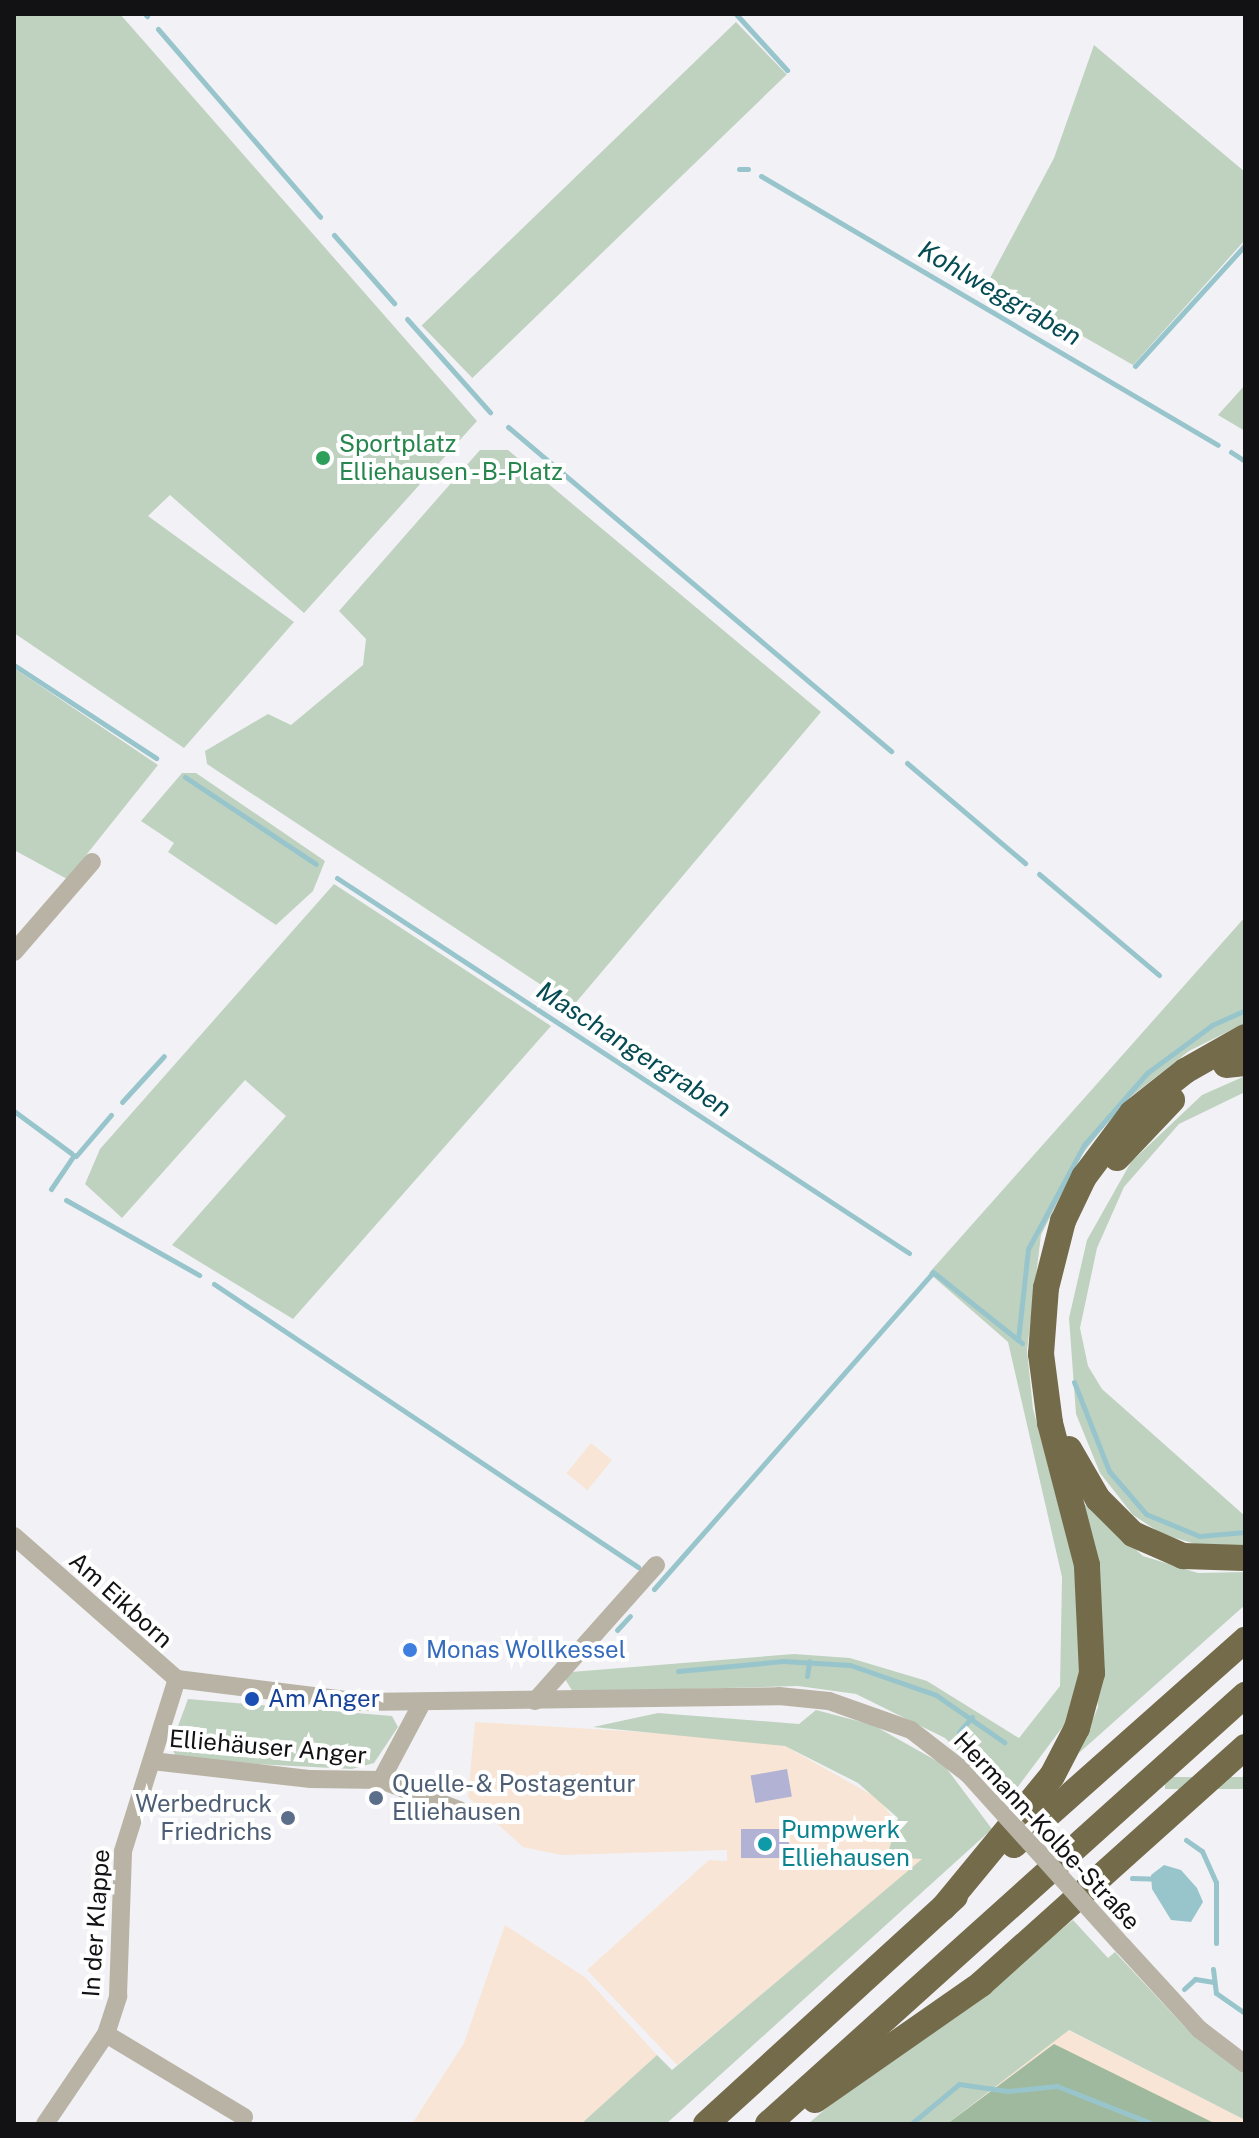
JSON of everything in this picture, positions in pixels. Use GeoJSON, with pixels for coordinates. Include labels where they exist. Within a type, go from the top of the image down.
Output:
{"type":"FeatureCollection","features":[{"type":"Feature","properties":{"kind":"highway"},"geometry":{"type":"LineString","coordinates":[[943,1908],[1052,1776],[1077,1728],[1092,1673],[1087,1565],[1050,1423],[1041,1354],[1046,1288],[1063,1221],[1084,1177],[1132,1113],[1185,1071],[1245,1037]]}},
{"type":"Feature","properties":{"kind":"highway"},"geometry":{"type":"LineString","coordinates":[[1239,1061],[1155,1115],[1097,1187],[1065,1261],[1052,1361],[1070,1452],[1113,1516],[1133,1534],[1183,1556],[1245,1558]]}},
{"type":"Feature","properties":{"kind":"highway"},"geometry":{"type":"LineString","coordinates":[[706,2124],[1245,1640]]}},
{"type":"Feature","properties":{"kind":"highway"},"geometry":{"type":"LineString","coordinates":[[768,2124],[1245,1695]]}},
{"type":"Feature","properties":{"kind":"highway"},"geometry":{"type":"LineString","coordinates":[[778,2124],[981,1984],[1245,1747]]}},
{"type":"Feature","properties":{"kind":"street"},"geometry":{"type":"LineString","coordinates":[[14,952],[92,862]]}},
{"type":"Feature","properties":{"kind":"street","name":"Am Eikborn"},"geometry":{"type":"LineString","coordinates":[[14,1536],[177,1679],[298,1698],[422,1703],[779,1696]]}},
{"type":"Feature","properties":{"kind":"street"},"geometry":{"type":"LineString","coordinates":[[535,1701],[656,1565]]}},
{"type":"Feature","properties":{"kind":"street","name":"In der Klappe"},"geometry":{"type":"LineString","coordinates":[[45,2124],[106,2034],[118,1996],[123,1851],[177,1679]]}},
{"type":"Feature","properties":{"kind":"street","name":"Hermann-Kolbe-Straße"},"geometry":{"type":"LineString","coordinates":[[779,1696],[877,1713],[944,1752],[968,1774],[1199,2029],[1245,2064]]}},
{"type":"Feature","properties":{"kind":"street","name":"Elliehäuser Anger"},"geometry":{"type":"LineString","coordinates":[[381,1780],[422,1703]]}},
{"type":"Feature","properties":{"kind":"street","name":"Elliehäuser Anger"},"geometry":{"type":"LineString","coordinates":[[152,1761],[296,1778],[381,1780],[459,1810]]}},
{"type":"Feature","properties":{"kind":"street","name":"In der Klappe"},"geometry":{"type":"LineString","coordinates":[[106,2034],[244,2117]]}},
{"type":"Feature","properties":{"kind":"shaded area"},"geometry":{"type":"Polygon","coordinates":[[[591,1443],[612,1460],[587,1490],[566,1473],[591,1443]]]}},
{"type":"Feature","properties":{"kind":"shaded area"},"geometry":{"type":"Polygon","coordinates":[[[475,1722],[727,1737],[785,1746],[879,1799],[923,1859],[677,2065],[587,1970],[709,1860],[727,1861],[727,1850],[561,1855],[523,1847],[468,1797],[475,1722]]]}},
{"type":"Feature","properties":{"kind":"shaded area"},"geometry":{"type":"Polygon","coordinates":[[[505,1925],[586,1978],[657,2055],[581,2124],[412,2124],[464,2043],[505,1925]]]}},
{"type":"Feature","properties":{"kind":"shaded area"},"geometry":{"type":"Polygon","coordinates":[[[1068,2030],[1245,2120],[1245,2124],[947,2124],[1068,2030]]]}},
{"type":"Feature","properties":{"kind":"green space"},"geometry":{"type":"Polygon","coordinates":[[[14,14],[120,14],[477,421],[304,613],[170,495],[148,516],[294,622],[184,748],[14,633],[14,14]]]}},
{"type":"Feature","properties":{"kind":"green space"},"geometry":{"type":"Polygon","coordinates":[[[736,22],[787,75],[472,378],[422,326],[736,22]]]}},
{"type":"Feature","properties":{"kind":"green space"},"geometry":{"type":"Polygon","coordinates":[[[1094,45],[1245,172],[1245,240],[1133,365],[988,282],[1054,158],[1094,45]]]}},
{"type":"Feature","properties":{"kind":"green space"},"geometry":{"type":"Polygon","coordinates":[[[1245,385],[1245,431],[1218,415],[1245,385]]]}},
{"type":"Feature","properties":{"kind":"green space"},"geometry":{"type":"Polygon","coordinates":[[[480,450],[508,450],[821,712],[573,1006],[207,764],[205,751],[268,714],[291,725],[363,665],[366,639],[339,611],[480,450]]]}},
{"type":"Feature","properties":{"kind":"green space"},"geometry":{"type":"Polygon","coordinates":[[[14,668],[158,765],[67,879],[14,850],[14,668]]]}},
{"type":"Feature","properties":{"kind":"green space"},"geometry":{"type":"Polygon","coordinates":[[[182,773],[196,773],[325,861],[313,891],[276,925],[168,852],[174,843],[141,821],[182,773]]]}},
{"type":"Feature","properties":{"kind":"green space"},"geometry":{"type":"Polygon","coordinates":[[[334,884],[551,1026],[293,1319],[172,1245],[286,1116],[245,1080],[122,1218],[85,1184],[100,1149],[334,884]]]}},
{"type":"Feature","properties":{"kind":"green space"},"geometry":{"type":"Polygon","coordinates":[[[1245,917],[1245,1023],[1189,1051],[1124,1102],[1080,1157],[1041,1235],[1027,1350],[1033,1409],[1079,1583],[1080,1679],[1067,1721],[1017,1788],[1006,1799],[945,1738],[856,1694],[798,1686],[573,1692],[565,1679],[571,1672],[794,1654],[850,1658],[927,1681],[1019,1738],[1060,1686],[1062,1577],[1008,1342],[929,1273],[1245,917]]]}},
{"type":"Feature","properties":{"kind":"green space"},"geometry":{"type":"Polygon","coordinates":[[[1245,1076],[1245,1092],[1179,1124],[1124,1187],[1097,1248],[1080,1328],[1088,1366],[1102,1389],[1245,1516],[1245,1545],[1202,1546],[1162,1534],[1133,1515],[1100,1473],[1076,1414],[1069,1318],[1087,1240],[1131,1162],[1202,1095],[1245,1076]]]}},
{"type":"Feature","properties":{"kind":"green space"},"geometry":{"type":"Polygon","coordinates":[[[1079,1499],[1143,1556],[1198,1573],[1245,1572],[1245,1605],[1079,1753],[1098,1707],[1079,1499]]]}},
{"type":"Feature","properties":{"kind":"green space"},"geometry":{"type":"Polygon","coordinates":[[[188,1699],[392,1716],[398,1727],[374,1763],[352,1769],[177,1760],[171,1745],[188,1699]]]}},
{"type":"Feature","properties":{"kind":"green space"},"geometry":{"type":"Polygon","coordinates":[[[816,1710],[873,1725],[944,1765],[992,1829],[666,2124],[581,2124],[657,2055],[672,2070],[922,1859],[887,1857],[898,1818],[858,1783],[785,1746],[593,1727],[658,1713],[799,1724],[816,1710]]]}},
{"type":"Feature","properties":{"kind":"green space"},"geometry":{"type":"Polygon","coordinates":[[[1165,1777],[1245,1777],[1245,1789],[1165,1789],[1165,1777]]]}},
{"type":"Feature","properties":{"kind":"green space"},"geometry":{"type":"Polygon","coordinates":[[[1073,1920],[1108,1958],[1115,1952],[1185,2027],[1245,2075],[1245,2120],[1069,2030],[947,2124],[808,2124],[869,2071],[985,1992],[1073,1920]]]}},
{"type":"Feature","properties":{"kind":"green space"},"geometry":{"type":"Polygon","coordinates":[[[1054,2044],[1216,2124],[947,2124],[1054,2044]]]}},
{"type":"Feature","properties":{"kind":"water"},"geometry":{"type":"Polygon","coordinates":[[[1164,1865],[1181,1870],[1197,1888],[1203,1902],[1191,1922],[1171,1920],[1152,1889],[1151,1875],[1164,1865]]]}},
{"type":"Feature","properties":{"kind":"building"},"geometry":{"type":"Polygon","coordinates":[[[787,1769],[792,1797],[755,1803],[751,1775],[787,1769]]]}},
{"type":"Feature","properties":{"kind":"building","name":"Pumpwerk Elliehausen"},"geometry":{"type":"Polygon","coordinates":[[[741,1829],[789,1829],[789,1858],[741,1858],[741,1829]]]}},
{"type":"Feature","properties":{"kind":"waterway"},"geometry":{"type":"LineString","coordinates":[[736,14],[787,70]]}},
{"type":"Feature","properties":{"kind":"waterway"},"geometry":{"type":"LineString","coordinates":[[158,29],[320,217]]}},
{"type":"Feature","properties":{"kind":"waterway","name":"Kohlweggraben"},"geometry":{"type":"LineString","coordinates":[[739,169],[748,169]]}},
{"type":"Feature","properties":{"kind":"waterway","name":"Kohlweggraben"},"geometry":{"type":"LineString","coordinates":[[761,176],[1218,445]]}},
{"type":"Feature","properties":{"kind":"waterway"},"geometry":{"type":"LineString","coordinates":[[334,235],[394,303]]}},
{"type":"Feature","properties":{"kind":"waterway"},"geometry":{"type":"LineString","coordinates":[[1135,366],[1245,245]]}},
{"type":"Feature","properties":{"kind":"waterway"},"geometry":{"type":"LineString","coordinates":[[407,319],[490,412]]}},
{"type":"Feature","properties":{"kind":"waterway"},"geometry":{"type":"LineString","coordinates":[[508,427],[891,751]]}},
{"type":"Feature","properties":{"kind":"waterway","name":"Kohlweggraben"},"geometry":{"type":"LineString","coordinates":[[1231,452],[1245,461]]}},
{"type":"Feature","properties":{"kind":"waterway","name":"Maschangergraben"},"geometry":{"type":"LineString","coordinates":[[14,665],[156,758]]}},
{"type":"Feature","properties":{"kind":"waterway"},"geometry":{"type":"LineString","coordinates":[[907,763],[1025,863]]}},
{"type":"Feature","properties":{"kind":"waterway","name":"Maschangergraben"},"geometry":{"type":"LineString","coordinates":[[185,777],[316,864]]}},
{"type":"Feature","properties":{"kind":"waterway"},"geometry":{"type":"LineString","coordinates":[[1039,874],[1159,975]]}},
{"type":"Feature","properties":{"kind":"waterway","name":"Maschangergraben"},"geometry":{"type":"LineString","coordinates":[[337,878],[909,1253]]}},
{"type":"Feature","properties":{"kind":"waterway"},"geometry":{"type":"LineString","coordinates":[[1018,1340],[1028,1249],[1084,1145],[1147,1073],[1212,1025],[1245,1010]]}},
{"type":"Feature","properties":{"kind":"waterway"},"geometry":{"type":"LineString","coordinates":[[122,1102],[164,1056]]}},
{"type":"Feature","properties":{"kind":"waterway"},"geometry":{"type":"LineString","coordinates":[[14,1111],[71,1153]]}},
{"type":"Feature","properties":{"kind":"waterway"},"geometry":{"type":"LineString","coordinates":[[76,1156],[111,1115]]}},
{"type":"Feature","properties":{"kind":"waterway"},"geometry":{"type":"LineString","coordinates":[[51,1189],[74,1155]]}},
{"type":"Feature","properties":{"kind":"waterway"},"geometry":{"type":"LineString","coordinates":[[66,1200],[199,1275]]}},
{"type":"Feature","properties":{"kind":"waterway"},"geometry":{"type":"LineString","coordinates":[[654,1589],[933,1272],[1022,1343]]}},
{"type":"Feature","properties":{"kind":"waterway"},"geometry":{"type":"LineString","coordinates":[[214,1284],[638,1567]]}},
{"type":"Feature","properties":{"kind":"waterway","name":"Maschangergraben"},"geometry":{"type":"LineString","coordinates":[[1074,1382],[1109,1471],[1146,1514],[1199,1536],[1245,1532]]}},
{"type":"Feature","properties":{"kind":"waterway"},"geometry":{"type":"LineString","coordinates":[[617,1630],[630,1616]]}},
{"type":"Feature","properties":{"kind":"waterway"},"geometry":{"type":"LineString","coordinates":[[678,1671],[783,1661],[850,1665],[936,1695],[1004,1742]]}},
{"type":"Feature","properties":{"kind":"waterway"},"geometry":{"type":"LineString","coordinates":[[807,1676],[809,1661]]}},
{"type":"Feature","properties":{"kind":"waterway"},"geometry":{"type":"LineString","coordinates":[[959,1732],[972,1717]]}},
{"type":"Feature","properties":{"kind":"waterway"},"geometry":{"type":"LineString","coordinates":[[1186,1840],[1202,1851],[1216,1882],[1216,1943]]}},
{"type":"Feature","properties":{"kind":"waterway"},"geometry":{"type":"LineString","coordinates":[[1132,1878],[1157,1879]]}},
{"type":"Feature","properties":{"kind":"waterway"},"geometry":{"type":"LineString","coordinates":[[1213,1969],[1216,1993],[1245,2013]]}},
{"type":"Feature","properties":{"kind":"waterway"},"geometry":{"type":"LineString","coordinates":[[1184,1989],[1195,1979],[1214,1982]]}},
{"type":"Feature","properties":{"kind":"waterway"},"geometry":{"type":"LineString","coordinates":[[911,2124],[959,2084],[1008,2091],[1057,2086],[1153,2124]]}},
{"type":"Feature","properties":{"kind":"place","name":"Sportplatz Elliehausen - B-Platz"},"geometry":{"type":"Point","coordinates":[323,458]}},
{"type":"Feature","properties":{"kind":"place","name":"Monas Wollkessel"},"geometry":{"type":"Point","coordinates":[410,1650]}},
{"type":"Feature","properties":{"kind":"place","name":"Am Anger"},"geometry":{"type":"Point","coordinates":[252,1699]}},
{"type":"Feature","properties":{"kind":"place","name":"Quelle- & Postagentur Elliehausen"},"geometry":{"type":"Point","coordinates":[376,1798]}},
{"type":"Feature","properties":{"kind":"place","name":"Werbedruck Friedrichs"},"geometry":{"type":"Point","coordinates":[288,1818]}},
{"type":"Feature","properties":{"kind":"place","name":"Pumpwerk Elliehausen"},"geometry":{"type":"Point","coordinates":[765,1844]}}]}
